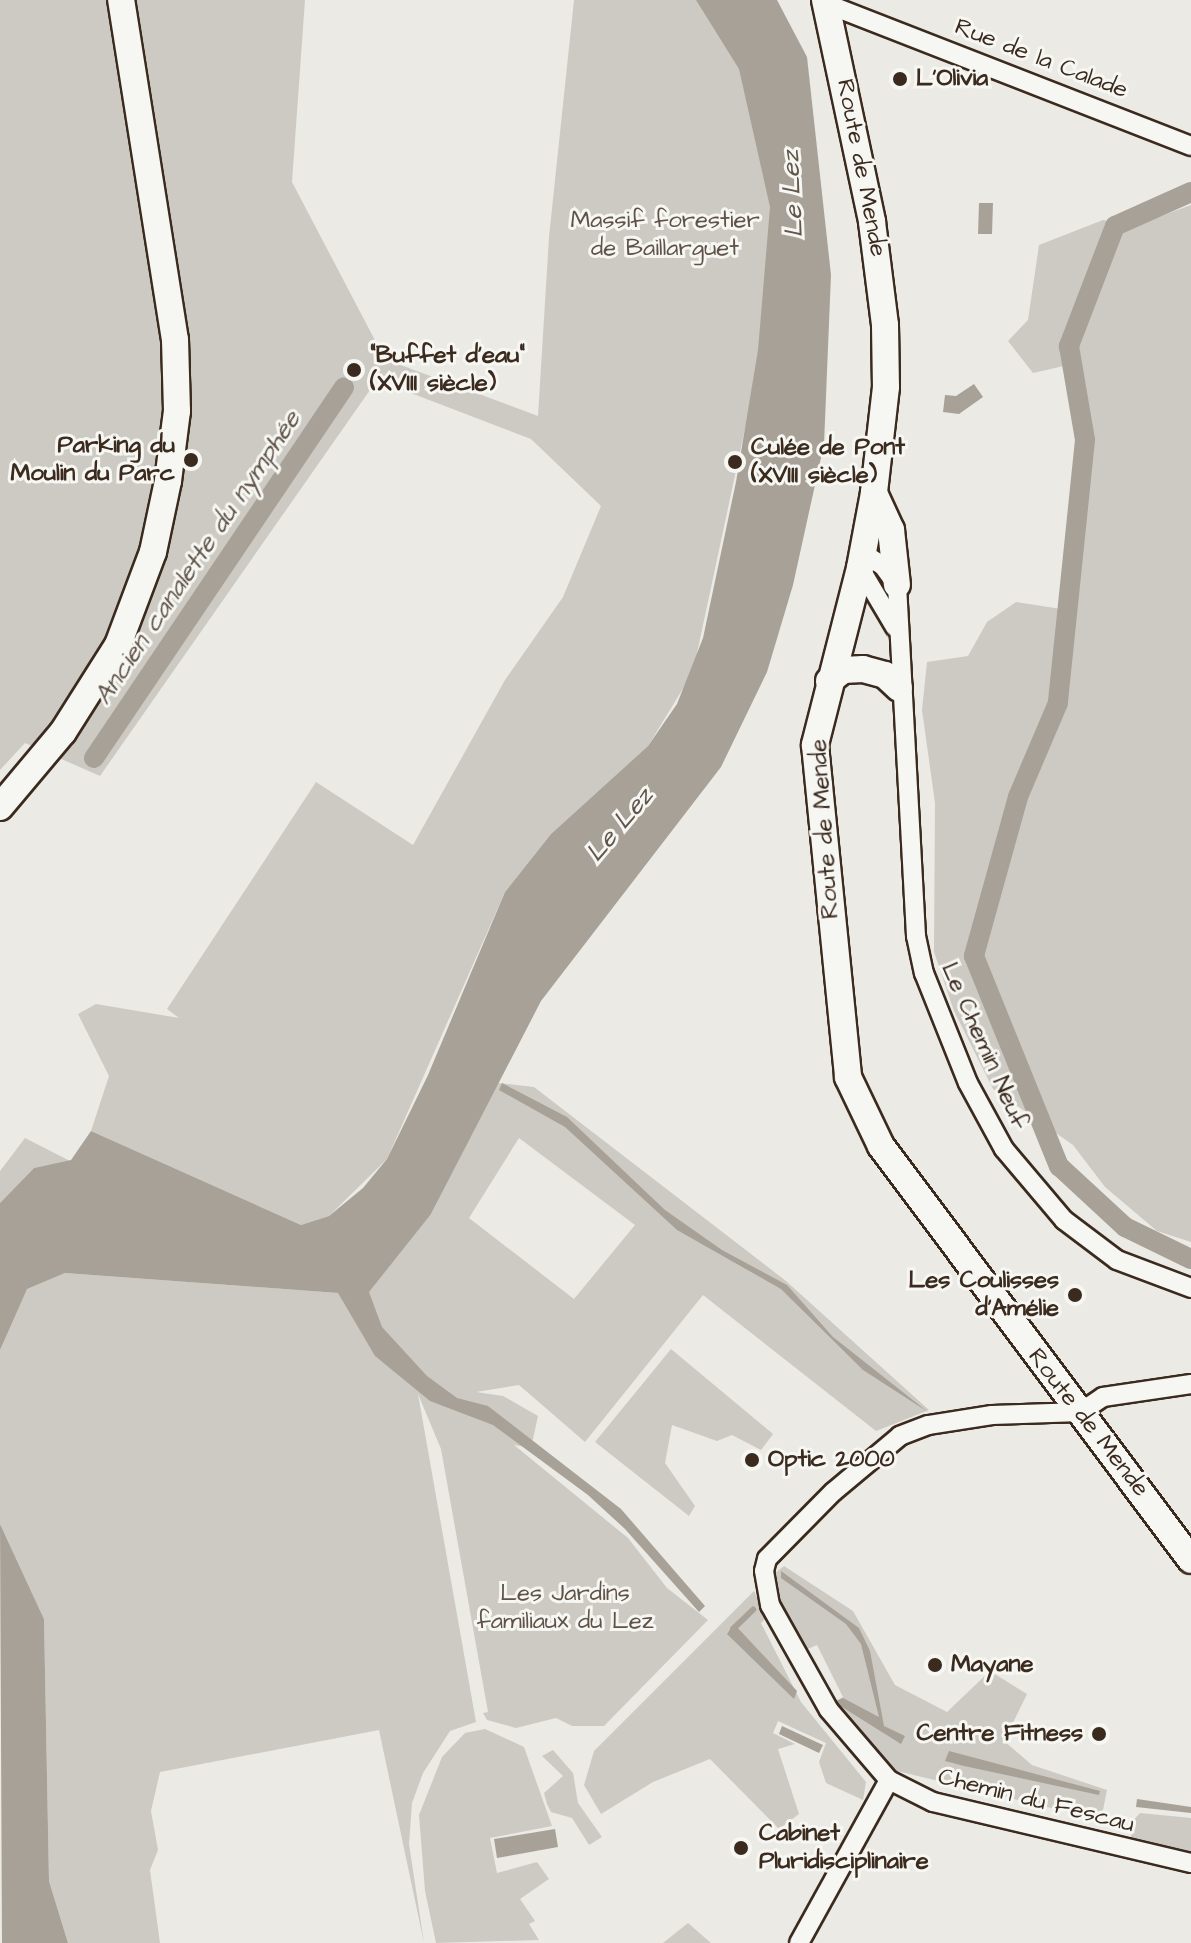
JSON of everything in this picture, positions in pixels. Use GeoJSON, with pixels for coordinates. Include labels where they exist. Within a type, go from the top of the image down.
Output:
{"type":"FeatureCollection","features":[{"type":"Feature","properties":{"kind":"street"},"geometry":{"type":"LineString","coordinates":[[0,807],[63,732],[118,645],[153,552],[168,481],[177,411],[175,340],[121,0]]}},
{"type":"Feature","properties":{"kind":"street","name":"Rue de la Calade"},"geometry":{"type":"LineString","coordinates":[[826,2],[1191,146]]}},
{"type":"Feature","properties":{"kind":"street","name":"Route de Mende"},"geometry":{"type":"LineString","coordinates":[[826,2],[881,275],[886,387],[874,493],[862,561],[816,732],[815,764],[851,1088],[881,1146],[1191,1560]]}},
{"type":"Feature","properties":{"kind":"street"},"geometry":{"type":"LineString","coordinates":[[874,493],[891,530],[897,585]]}},
{"type":"Feature","properties":{"kind":"street"},"geometry":{"type":"LineString","coordinates":[[862,561],[883,566],[897,585]]}},
{"type":"Feature","properties":{"kind":"street","name":"Le Chemin Neuf"},"geometry":{"type":"LineString","coordinates":[[862,561],[895,627]]}},
{"type":"Feature","properties":{"kind":"street","name":"Le Chemin Neuf"},"geometry":{"type":"LineString","coordinates":[[897,585],[895,627],[920,957],[980,1108],[1014,1163],[1076,1231],[1125,1264],[1191,1288]]}},
{"type":"Feature","properties":{"kind":"street"},"geometry":{"type":"LineString","coordinates":[[829,681],[843,670],[863,669],[885,675],[899,688]]}},
{"type":"Feature","properties":{"kind":"street"},"geometry":{"type":"LineString","coordinates":[[1081,1412],[1103,1397],[1191,1384]]}},
{"type":"Feature","properties":{"kind":"street","name":"Chemin du Fescau"},"geometry":{"type":"LineString","coordinates":[[1081,1412],[992,1415],[928,1425],[900,1436],[875,1451],[767,1559],[764,1580],[770,1605],[829,1710],[889,1780],[933,1802],[1186,1865]]}},
{"type":"Feature","properties":{"kind":"street"},"geometry":{"type":"LineString","coordinates":[[799,1943],[889,1780]]}},
{"type":"Feature","properties":{"kind":"green space","name":"Massif forestier de Baillarguet"},"geometry":{"type":"Polygon","coordinates":[[[0,0],[305,0],[292,182],[378,346],[379,357],[538,416],[549,237],[574,0],[727,0],[766,87],[776,283],[693,672],[648,746],[551,834],[505,892],[387,1159],[329,1216],[301,1225],[91,1131],[109,1076],[78,1014],[96,1004],[179,1018],[167,1009],[316,782],[413,845],[505,680],[563,597],[601,506],[531,439],[377,380],[100,776],[25,743],[0,770],[0,0]]]}},
{"type":"Feature","properties":{"kind":"green space"},"geometry":{"type":"Polygon","coordinates":[[[1191,205],[1191,1242],[1157,1231],[1105,1187],[1073,1145],[993,1089],[954,1011],[934,952],[935,803],[922,710],[927,662],[968,656],[987,622],[1016,602],[1061,609],[1079,437],[1064,366],[1033,373],[1008,341],[1028,320],[1039,245],[1103,220],[1134,226],[1191,205]]]}},
{"type":"Feature","properties":{"kind":"green space","name":"Les Jardins familiaux du Lez"},"geometry":{"type":"Polygon","coordinates":[[[498,1083],[534,1087],[786,1281],[929,1410],[876,1431],[703,1295],[585,1442],[519,1385],[476,1392],[503,1396],[538,1416],[531,1448],[514,1445],[628,1538],[667,1588],[708,1620],[604,1726],[572,1726],[556,1718],[516,1728],[487,1720],[483,1713],[488,1712],[441,1449],[418,1394],[476,1722],[450,1731],[423,1773],[412,1803],[409,1844],[424,1943],[379,1730],[160,1772],[151,1811],[158,1850],[150,1870],[160,1943],[68,1943],[49,1881],[44,1619],[0,1524],[0,1350],[24,1290],[65,1273],[338,1293],[431,1214],[498,1083]],[[519,1138],[469,1218],[574,1299],[635,1225],[519,1138]]]}},
{"type":"Feature","properties":{"kind":"green space"},"geometry":{"type":"Polygon","coordinates":[[[25,1138],[70,1161],[34,1168],[0,1203],[0,1171],[25,1138]]]}},
{"type":"Feature","properties":{"kind":"green space"},"geometry":{"type":"Polygon","coordinates":[[[671,1349],[773,1434],[761,1450],[732,1435],[717,1441],[672,1425],[665,1463],[695,1506],[689,1516],[595,1442],[671,1349]]]}},
{"type":"Feature","properties":{"kind":"green space"},"geometry":{"type":"Polygon","coordinates":[[[784,1566],[853,1611],[895,1685],[947,1712],[990,1671],[1027,1694],[1004,1741],[1032,1765],[1107,1790],[1101,1820],[897,1771],[858,1735],[834,1702],[843,1697],[817,1645],[803,1651],[769,1578],[784,1566]]]}},
{"type":"Feature","properties":{"kind":"green space"},"geometry":{"type":"Polygon","coordinates":[[[754,1591],[767,1617],[761,1623],[801,1702],[866,1782],[863,1800],[826,1783],[819,1762],[826,1743],[778,1721],[773,1733],[795,1744],[778,1749],[799,1814],[779,1829],[710,1759],[653,1782],[601,1814],[584,1785],[594,1751],[754,1591]]]}},
{"type":"Feature","properties":{"kind":"green space"},"geometry":{"type":"Polygon","coordinates":[[[485,1729],[524,1747],[552,1826],[490,1838],[497,1873],[537,1862],[549,1879],[520,1899],[535,1921],[529,1924],[539,1940],[436,1943],[425,1891],[419,1815],[442,1757],[465,1733],[485,1729]]]}},
{"type":"Feature","properties":{"kind":"green space"},"geometry":{"type":"Polygon","coordinates":[[[553,1750],[573,1773],[578,1803],[602,1837],[589,1845],[572,1818],[551,1812],[547,1804],[544,1793],[563,1776],[542,1756],[553,1750]]]}},
{"type":"Feature","properties":{"kind":"green space"},"geometry":{"type":"Polygon","coordinates":[[[1140,1813],[1191,1818],[1191,1854],[1131,1839],[1132,1822],[1140,1813]]]}},
{"type":"Feature","properties":{"kind":"green space"},"geometry":{"type":"Polygon","coordinates":[[[688,1923],[711,1943],[663,1943],[688,1923]]]}},
{"type":"Feature","properties":{"kind":"water","name":"Le Lez"},"geometry":{"type":"Polygon","coordinates":[[[696,0],[777,0],[807,57],[831,275],[824,444],[793,585],[767,672],[721,767],[541,1001],[431,1214],[369,1292],[382,1327],[427,1376],[457,1398],[488,1406],[621,1509],[705,1606],[699,1612],[625,1529],[588,1495],[493,1425],[430,1401],[375,1356],[338,1293],[65,1273],[27,1289],[0,1350],[0,1203],[34,1168],[71,1160],[91,1131],[301,1225],[329,1216],[363,1188],[387,1159],[428,1075],[505,892],[551,834],[648,746],[677,704],[703,638],[736,482],[758,350],[770,207],[739,69],[696,0]]]}},
{"type":"Feature","properties":{"kind":"water"},"geometry":{"type":"Polygon","coordinates":[[[979,203],[993,203],[992,234],[978,234],[979,203]]]}},
{"type":"Feature","properties":{"kind":"water"},"geometry":{"type":"Polygon","coordinates":[[[974,384],[983,397],[959,414],[943,412],[945,395],[956,396],[974,384]]]}},
{"type":"Feature","properties":{"kind":"water"},"geometry":{"type":"Polygon","coordinates":[[[502,1083],[567,1117],[665,1210],[722,1250],[787,1285],[833,1337],[928,1412],[863,1370],[781,1289],[677,1230],[565,1127],[499,1090],[502,1083]]]}},
{"type":"Feature","properties":{"kind":"water"},"geometry":{"type":"Polygon","coordinates":[[[0,1524],[44,1619],[49,1881],[68,1943],[2,1943],[0,1524]]]}},
{"type":"Feature","properties":{"kind":"water"},"geometry":{"type":"Polygon","coordinates":[[[781,1571],[859,1628],[870,1651],[884,1726],[905,1736],[901,1744],[834,1702],[843,1698],[879,1717],[861,1644],[846,1624],[781,1578],[781,1571]]]}},
{"type":"Feature","properties":{"kind":"water"},"geometry":{"type":"Polygon","coordinates":[[[734,1624],[797,1691],[794,1699],[727,1634],[734,1624]]]}},
{"type":"Feature","properties":{"kind":"water"},"geometry":{"type":"Polygon","coordinates":[[[782,1726],[823,1745],[819,1753],[779,1734],[782,1726]]]}},
{"type":"Feature","properties":{"kind":"water"},"geometry":{"type":"Polygon","coordinates":[[[949,1751],[1100,1791],[1099,1795],[945,1761],[949,1751]]]}},
{"type":"Feature","properties":{"kind":"water"},"geometry":{"type":"Polygon","coordinates":[[[1137,1799],[1191,1807],[1191,1813],[1136,1807],[1137,1799]]]}},
{"type":"Feature","properties":{"kind":"water"},"geometry":{"type":"Polygon","coordinates":[[[555,1829],[558,1847],[497,1858],[494,1839],[555,1829]]]}},
{"type":"Feature","properties":{"kind":"waterway"},"geometry":{"type":"LineString","coordinates":[[1191,192],[1115,226],[1069,346],[1085,440],[1058,703],[1018,797],[974,956],[1059,1166],[1125,1227],[1191,1259]]}},
{"type":"Feature","properties":{"kind":"waterway","name":"Ancien canalette du nymphée"},"geometry":{"type":"LineString","coordinates":[[94,758],[344,387]]}},
{"type":"Feature","properties":{"kind":"waterway"},"geometry":{"type":"LineString","coordinates":[[733,1629],[753,1610]]}},
{"type":"Feature","properties":{"kind":"place","name":"L'Olivia"},"geometry":{"type":"Point","coordinates":[900,79]}},
{"type":"Feature","properties":{"kind":"place","name":"\"Buffet d'eau\" (XVIII siècle)"},"geometry":{"type":"Point","coordinates":[354,370]}},
{"type":"Feature","properties":{"kind":"place","name":"Parking du Moulin du Parc"},"geometry":{"type":"Point","coordinates":[191,460]}},
{"type":"Feature","properties":{"kind":"place","name":"Culée de Pont (XVIII siècle)"},"geometry":{"type":"Point","coordinates":[735,462]}},
{"type":"Feature","properties":{"kind":"place","name":"Les Coulisses d'Amélie"},"geometry":{"type":"Point","coordinates":[1075,1295]}},
{"type":"Feature","properties":{"kind":"place","name":"Optic 2000"},"geometry":{"type":"Point","coordinates":[752,1460]}},
{"type":"Feature","properties":{"kind":"place","name":"Mayane"},"geometry":{"type":"Point","coordinates":[935,1665]}},
{"type":"Feature","properties":{"kind":"place","name":"Centre Fitness"},"geometry":{"type":"Point","coordinates":[1099,1734]}},
{"type":"Feature","properties":{"kind":"place","name":"Cabinet Pluridisciplinaire"},"geometry":{"type":"Point","coordinates":[741,1848]}}]}
